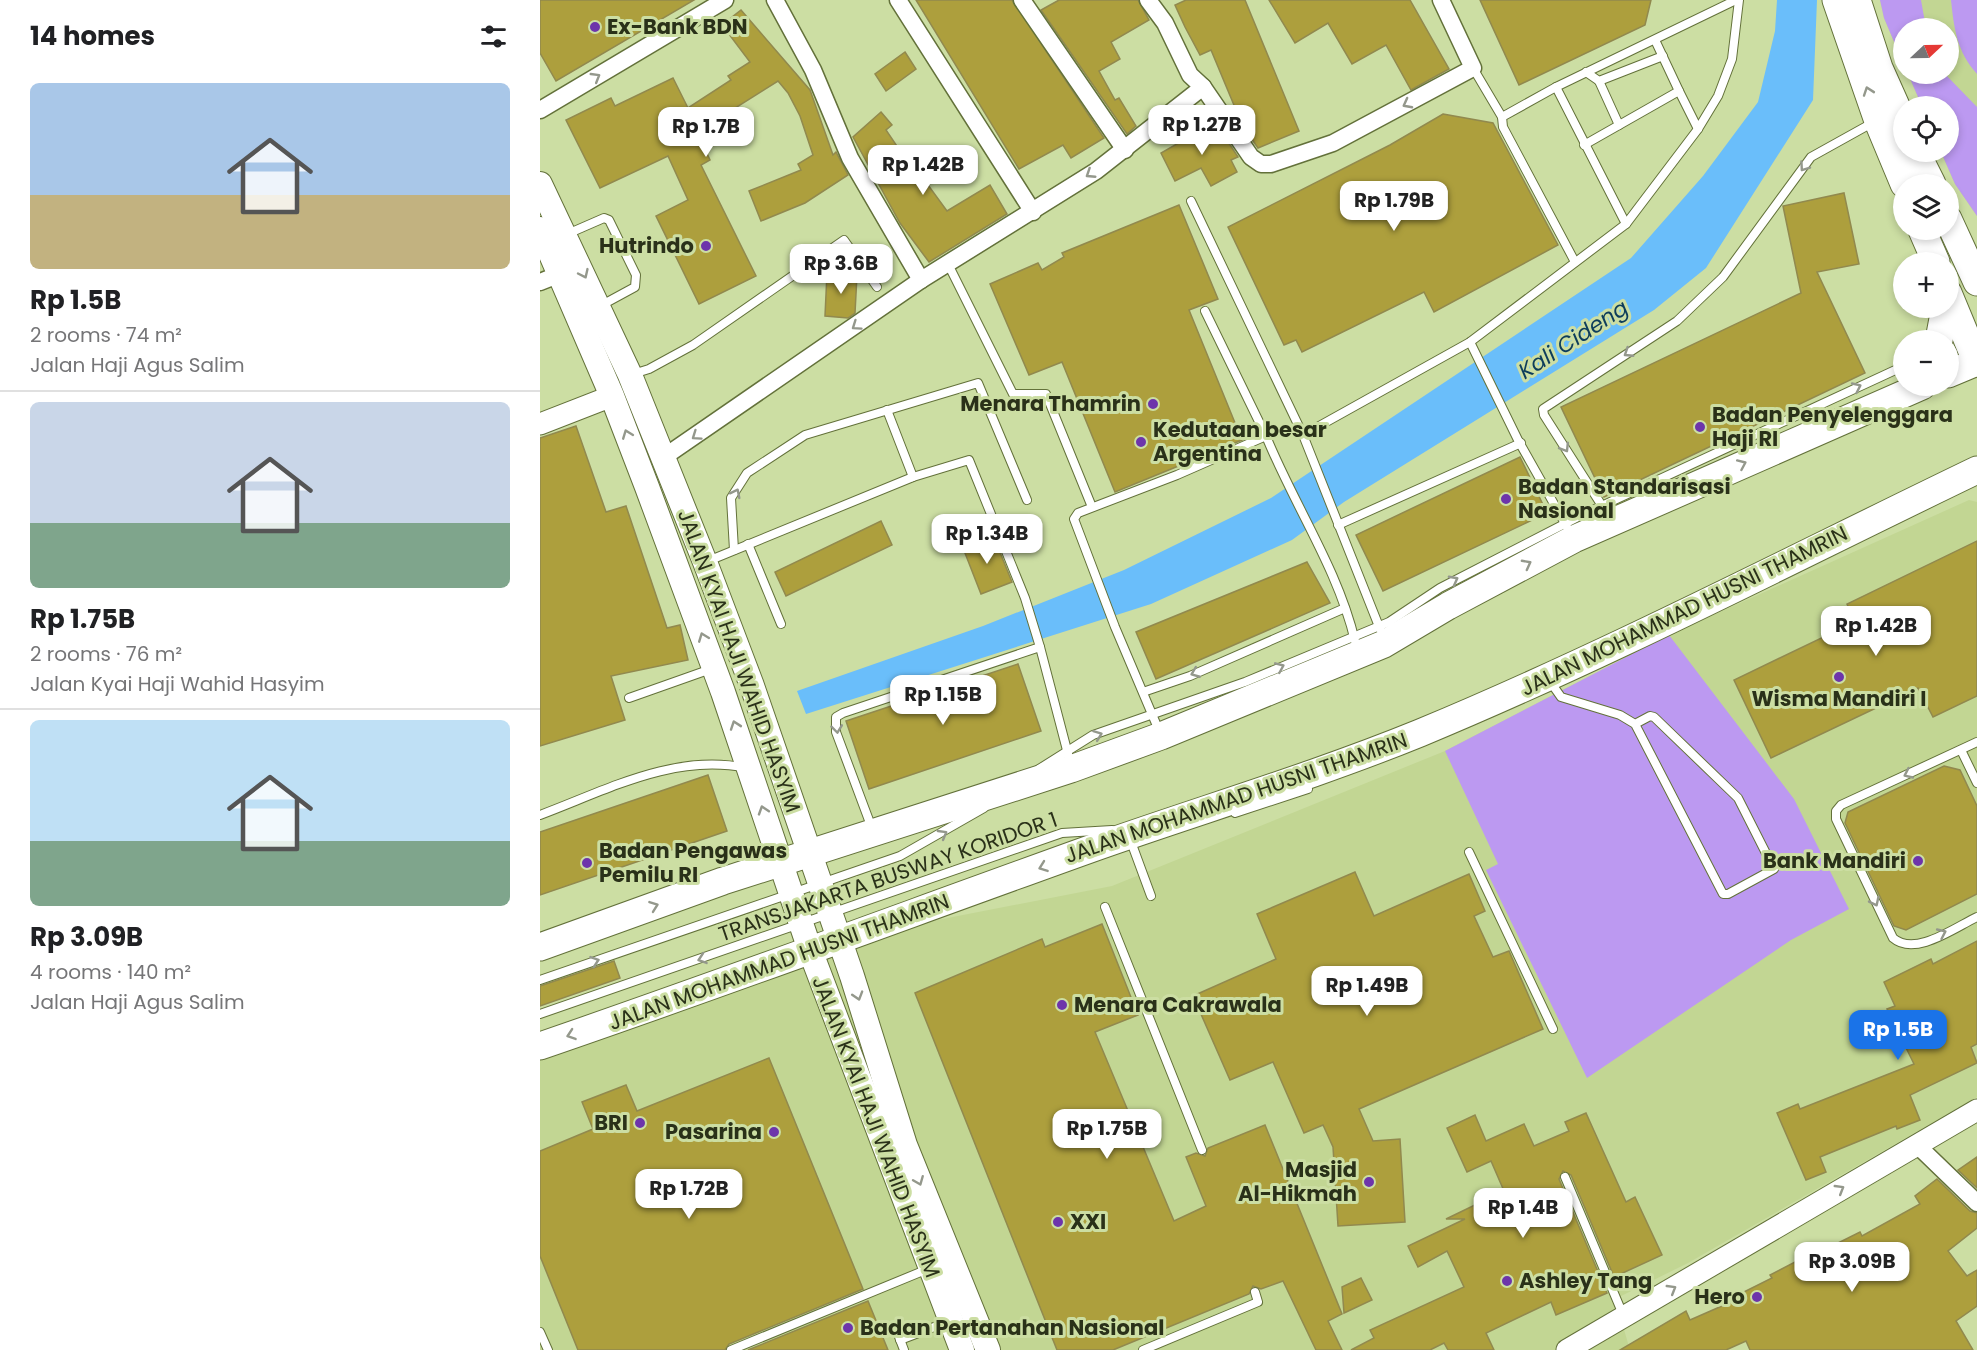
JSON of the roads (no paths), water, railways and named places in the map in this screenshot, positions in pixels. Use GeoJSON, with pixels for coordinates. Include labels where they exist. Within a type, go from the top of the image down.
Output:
{"type":"FeatureCollection","features":[{"type":"Feature","properties":{"kind":"main road"},"geometry":{"type":"LineString","coordinates":[[1836,0],[1893,117]]}},
{"type":"Feature","properties":{"kind":"main road"},"geometry":{"type":"LineString","coordinates":[[1857,0],[1893,116]]}},
{"type":"Feature","properties":{"kind":"main road","name":"JALAN KYAI HAJI WAHID HASYIM"},"geometry":{"type":"LineString","coordinates":[[540,184],[630,375],[705,562],[751,683],[839,941],[905,1145],[988,1350]]}},
{"type":"Feature","properties":{"kind":"main road","name":"JALAN KYAI HAJI WAHID HASYIM"},"geometry":{"type":"LineString","coordinates":[[540,229],[550,278],[612,396],[723,692],[810,950],[929,1269],[962,1350]]}},
{"type":"Feature","properties":{"kind":"main road"},"geometry":{"type":"LineString","coordinates":[[1958,240],[1977,282]]}},
{"type":"Feature","properties":{"kind":"main road"},"geometry":{"type":"LineString","coordinates":[[1950,318],[1967,349]]}},
{"type":"Feature","properties":{"kind":"main road"},"geometry":{"type":"LineString","coordinates":[[1956,318],[1967,349]]}},
{"type":"Feature","properties":{"kind":"main road"},"geometry":{"type":"LineString","coordinates":[[540,947],[781,862],[1013,788],[1069,759],[1157,726],[1448,606],[1570,531],[1893,390]]}},
{"type":"Feature","properties":{"kind":"main road","name":"JALAN MOHAMMAD HUSNI THAMRIN"},"geometry":{"type":"LineString","coordinates":[[540,1046],[1128,836],[1300,780],[1550,681],[1977,471]]}},
{"type":"Feature","properties":{"kind":"street"},"geometry":{"type":"LineString","coordinates":[[540,110],[725,0]]}},
{"type":"Feature","properties":{"kind":"street"},"geometry":{"type":"LineString","coordinates":[[775,0],[813,70],[850,158],[921,280]]}},
{"type":"Feature","properties":{"kind":"street"},"geometry":{"type":"LineString","coordinates":[[897,0],[1033,212]]}},
{"type":"Feature","properties":{"kind":"street"},"geometry":{"type":"LineString","coordinates":[[1022,0],[1125,150]]}},
{"type":"Feature","properties":{"kind":"street"},"geometry":{"type":"LineString","coordinates":[[1148,0],[1164,23],[1190,75],[1203,87],[1251,157],[1261,164],[1271,164],[1333,143],[1473,68],[1441,0]]}},
{"type":"Feature","properties":{"kind":"street"},"geometry":{"type":"LineString","coordinates":[[664,457],[921,280],[1033,212],[1125,150],[1203,87]]}},
{"type":"Feature","properties":{"kind":"street"},"geometry":{"type":"LineString","coordinates":[[540,424],[612,396]]}},
{"type":"Feature","properties":{"kind":"street"},"geometry":{"type":"LineString","coordinates":[[1568,1350],[1592,1340],[1624,1317],[1977,1110]]}},
{"type":"Feature","properties":{"kind":"street"},"geometry":{"type":"LineString","coordinates":[[1916,1144],[1977,1203]]}},
{"type":"Feature","properties":{"kind":"lane"},"geometry":{"type":"LineString","coordinates":[[1502,117],[1586,72],[1738,0]]}},
{"type":"Feature","properties":{"kind":"lane"},"geometry":{"type":"LineString","coordinates":[[1303,436],[1471,343],[1626,224],[1698,129],[1718,96],[1732,59],[1738,0]]}},
{"type":"Feature","properties":{"kind":"lane"},"geometry":{"type":"LineString","coordinates":[[1655,40],[1698,129]]}},
{"type":"Feature","properties":{"kind":"lane"},"geometry":{"type":"LineString","coordinates":[[1599,81],[1663,56]]}},
{"type":"Feature","properties":{"kind":"lane"},"geometry":{"type":"LineString","coordinates":[[1473,68],[1502,117],[1503,127],[1575,262]]}},
{"type":"Feature","properties":{"kind":"lane"},"geometry":{"type":"LineString","coordinates":[[1586,72],[1599,81],[1620,125]]}},
{"type":"Feature","properties":{"kind":"lane"},"geometry":{"type":"LineString","coordinates":[[1556,87],[1626,224]]}},
{"type":"Feature","properties":{"kind":"lane"},"geometry":{"type":"LineString","coordinates":[[1584,145],[1679,91]]}},
{"type":"Feature","properties":{"kind":"lane"},"geometry":{"type":"LineString","coordinates":[[1607,514],[1544,415],[1543,409],[1677,321],[1723,277],[1811,157],[1893,119]]}},
{"type":"Feature","properties":{"kind":"lane"},"geometry":{"type":"LineString","coordinates":[[1191,201],[1303,436],[1382,635]]}},
{"type":"Feature","properties":{"kind":"lane"},"geometry":{"type":"LineString","coordinates":[[565,235],[604,218],[609,220],[636,275],[635,286],[599,307]]}},
{"type":"Feature","properties":{"kind":"lane"},"geometry":{"type":"LineString","coordinates":[[630,375],[649,369],[693,345],[844,240],[877,287]]}},
{"type":"Feature","properties":{"kind":"lane"},"geometry":{"type":"LineString","coordinates":[[948,264],[1013,394],[1046,394],[1092,507]]}},
{"type":"Feature","properties":{"kind":"lane"},"geometry":{"type":"LineString","coordinates":[[1205,311],[1314,536],[1345,608],[1356,645]]}},
{"type":"Feature","properties":{"kind":"lane"},"geometry":{"type":"LineString","coordinates":[[1471,343],[1520,441],[1570,531]]}},
{"type":"Feature","properties":{"kind":"lane"},"geometry":{"type":"LineString","coordinates":[[734,550],[731,498],[747,473],[805,435],[978,383],[1027,500]]}},
{"type":"Feature","properties":{"kind":"lane"},"geometry":{"type":"LineString","coordinates":[[887,410],[913,477]]}},
{"type":"Feature","properties":{"kind":"lane"},"geometry":{"type":"LineString","coordinates":[[1157,726],[1115,627],[1074,519],[1078,513],[1177,475],[1266,436]]}},
{"type":"Feature","properties":{"kind":"lane"},"geometry":{"type":"LineString","coordinates":[[1337,524],[1520,441]]}},
{"type":"Feature","properties":{"kind":"lane"},"geometry":{"type":"LineString","coordinates":[[705,562],[913,477],[969,460],[1025,598],[1069,759]]}},
{"type":"Feature","properties":{"kind":"lane"},"geometry":{"type":"LineString","coordinates":[[748,544],[781,624]]}},
{"type":"Feature","properties":{"kind":"lane"},"geometry":{"type":"LineString","coordinates":[[1425,742],[1550,681],[1772,582]]}},
{"type":"Feature","properties":{"kind":"lane"},"geometry":{"type":"LineString","coordinates":[[1143,692],[1190,675],[1345,608]]}},
{"type":"Feature","properties":{"kind":"lane"},"geometry":{"type":"LineString","coordinates":[[874,834],[836,732],[836,717],[1039,646]]}},
{"type":"Feature","properties":{"kind":"lane"},"geometry":{"type":"LineString","coordinates":[[629,698],[714,668]]}},
{"type":"Feature","properties":{"kind":"lane"},"geometry":{"type":"LineString","coordinates":[[1550,681],[1561,697],[1620,716],[1635,724],[1723,894],[1728,894],[1774,869],[1738,798],[1654,717],[1650,716],[1635,724]]}},
{"type":"Feature","properties":{"kind":"lane"},"geometry":{"type":"LineString","coordinates":[[1977,742],[1841,805],[1836,811],[1836,819],[1893,938],[1899,944],[1906,946],[1927,941],[1977,917]]}},
{"type":"Feature","properties":{"kind":"lane"},"geometry":{"type":"LineString","coordinates":[[1961,750],[1977,783]]}},
{"type":"Feature","properties":{"kind":"lane"},"geometry":{"type":"LineString","coordinates":[[540,815],[662,769],[721,763],[748,764]]}},
{"type":"Feature","properties":{"kind":"lane"},"geometry":{"type":"LineString","coordinates":[[1223,817],[1263,806],[1315,786]]}},
{"type":"Feature","properties":{"kind":"lane","name":"TRANSJAKARTA BUSWAY KORIDOR 1"},"geometry":{"type":"LineString","coordinates":[[540,980],[900,856],[972,817],[1013,788]]}},
{"type":"Feature","properties":{"kind":"lane","name":"TRANSJAKARTA BUSWAY KORIDOR 1"},"geometry":{"type":"LineString","coordinates":[[540,1014],[1062,833],[1158,826],[1202,820]]}},
{"type":"Feature","properties":{"kind":"lane"},"geometry":{"type":"LineString","coordinates":[[1128,836],[1151,896]]}},
{"type":"Feature","properties":{"kind":"lane"},"geometry":{"type":"LineString","coordinates":[[1469,852],[1553,1029]]}},
{"type":"Feature","properties":{"kind":"lane"},"geometry":{"type":"LineString","coordinates":[[1105,907],[1202,1150]]}},
{"type":"Feature","properties":{"kind":"lane"},"geometry":{"type":"LineString","coordinates":[[1565,1177],[1624,1317]]}},
{"type":"Feature","properties":{"kind":"lane"},"geometry":{"type":"LineString","coordinates":[[731,1350],[929,1269]]}},
{"type":"Feature","properties":{"kind":"lane"},"geometry":{"type":"LineString","coordinates":[[1143,1350],[1258,1302],[1255,1292]]}},
{"type":"Feature","properties":{"kind":"lane"},"geometry":{"type":"LineString","coordinates":[[900,1340],[950,1321]]}},
{"type":"Feature","properties":{"kind":"lane"},"geometry":{"type":"LineString","coordinates":[[895,1326],[904,1350]]}},
{"type":"Feature","properties":{"kind":"lane"},"geometry":{"type":"LineString","coordinates":[[540,1332],[548,1350]]}},
{"type":"Feature","properties":{"kind":"water","name":"Kali Cideng"},"geometry":{"type":"Polygon","coordinates":[[[1777,0],[1817,0],[1813,100],[1706,268],[1654,310],[1344,502],[1292,540],[1151,604],[806,714],[797,691],[983,626],[1124,570],[1271,498],[1631,258],[1703,176],[1758,102],[1775,31],[1777,0]]]}},
{"type":"Feature","properties":{"kind":"place","name":"Ex-Bank BDN"},"geometry":{"type":"Point","coordinates":[595,27]}},
{"type":"Feature","properties":{"kind":"place","name":"Hutrindo"},"geometry":{"type":"Point","coordinates":[706,246]}},
{"type":"Feature","properties":{"kind":"place","name":"Menara Thamrin"},"geometry":{"type":"Point","coordinates":[1153,404]}},
{"type":"Feature","properties":{"kind":"place","name":"Badan Penyelenggara Haji RI"},"geometry":{"type":"Point","coordinates":[1700,427]}},
{"type":"Feature","properties":{"kind":"place","name":"Kedutaan besar Argentina"},"geometry":{"type":"Point","coordinates":[1141,442]}},
{"type":"Feature","properties":{"kind":"place","name":"Badan Standarisasi Nasional"},"geometry":{"type":"Point","coordinates":[1506,499]}},
{"type":"Feature","properties":{"kind":"place","name":"Wisma Mandiri I"},"geometry":{"type":"Point","coordinates":[1839,677]}},
{"type":"Feature","properties":{"kind":"place","name":"Bank Mandiri"},"geometry":{"type":"Point","coordinates":[1918,861]}},
{"type":"Feature","properties":{"kind":"place","name":"Badan Pengawas Pemilu RI"},"geometry":{"type":"Point","coordinates":[587,863]}},
{"type":"Feature","properties":{"kind":"place","name":"Menara Cakrawala"},"geometry":{"type":"Point","coordinates":[1062,1005]}},
{"type":"Feature","properties":{"kind":"place","name":"BRI"},"geometry":{"type":"Point","coordinates":[640,1123]}},
{"type":"Feature","properties":{"kind":"place","name":"Pasarina"},"geometry":{"type":"Point","coordinates":[774,1132]}},
{"type":"Feature","properties":{"kind":"place","name":"Masjid Al-Hikmah"},"geometry":{"type":"Point","coordinates":[1369,1182]}},
{"type":"Feature","properties":{"kind":"place","name":"XXI"},"geometry":{"type":"Point","coordinates":[1058,1222]}},
{"type":"Feature","properties":{"kind":"place","name":"Ashley Tang"},"geometry":{"type":"Point","coordinates":[1507,1281]}},
{"type":"Feature","properties":{"kind":"place","name":"Hero"},"geometry":{"type":"Point","coordinates":[1757,1297]}},
{"type":"Feature","properties":{"kind":"place","name":"Badan Pertanahan Nasional"},"geometry":{"type":"Point","coordinates":[848,1328]}}]}
